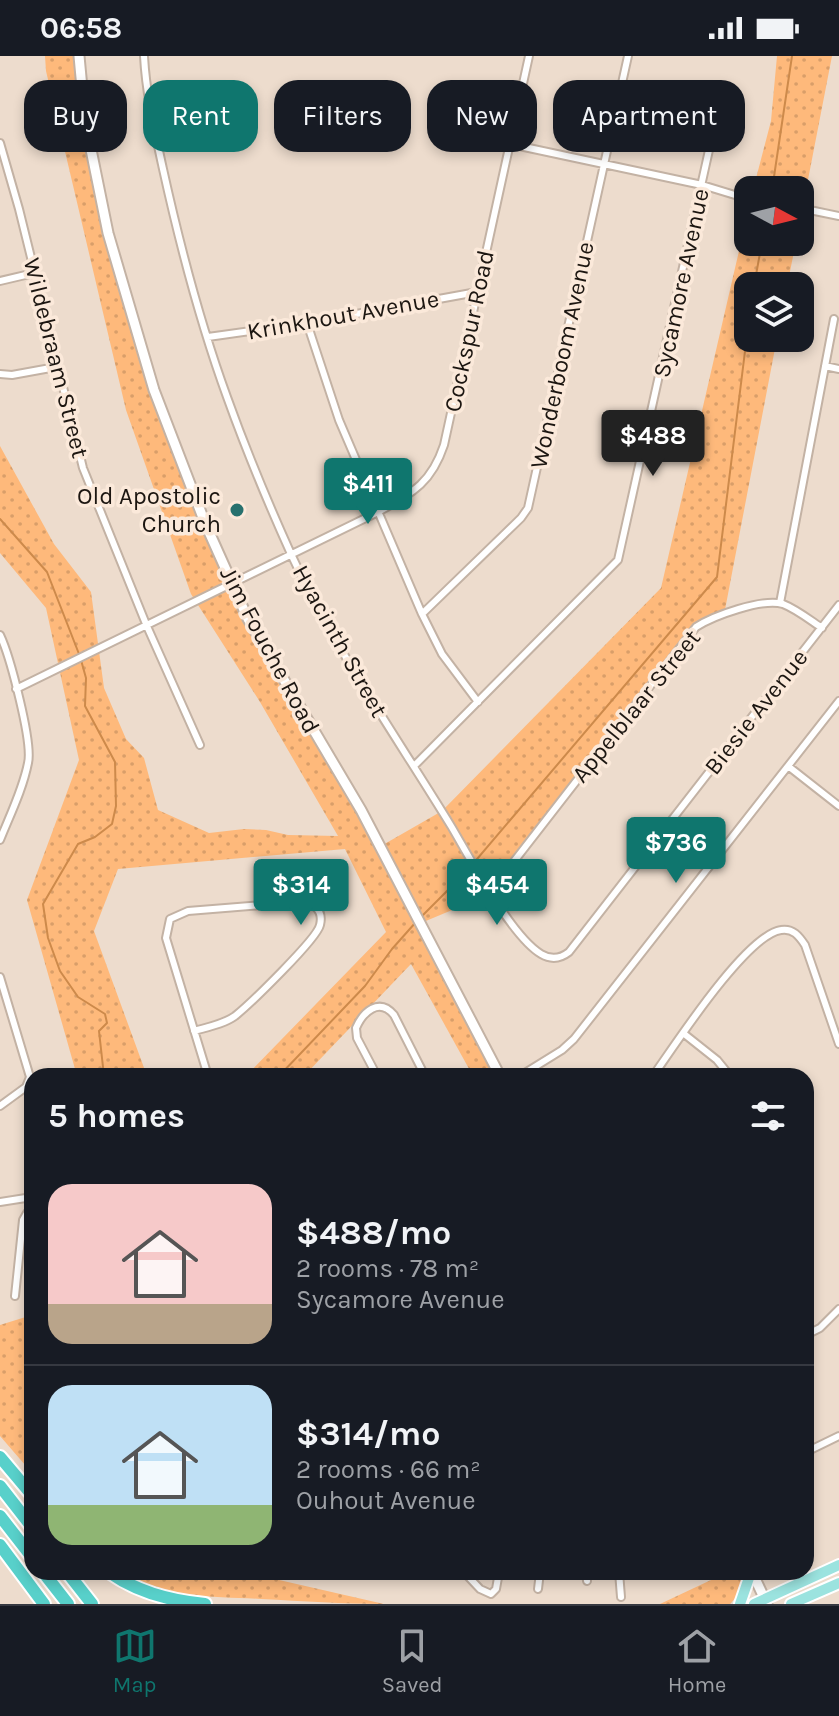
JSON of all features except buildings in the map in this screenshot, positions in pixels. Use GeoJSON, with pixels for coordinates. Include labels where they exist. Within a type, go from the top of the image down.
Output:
{"type":"FeatureCollection","features":[{"type":"Feature","properties":{"kind":"highway"},"geometry":{"type":"LineString","coordinates":[[0,1457],[24,1486]]}},
{"type":"Feature","properties":{"kind":"highway"},"geometry":{"type":"LineString","coordinates":[[0,1486],[24,1517]]}},
{"type":"Feature","properties":{"kind":"highway"},"geometry":{"type":"LineString","coordinates":[[0,1516],[24,1547]]}},
{"type":"Feature","properties":{"kind":"highway"},"geometry":{"type":"LineString","coordinates":[[0,1545],[24,1577]]}},
{"type":"Feature","properties":{"kind":"highway"},"geometry":{"type":"LineString","coordinates":[[26,1580],[44,1604]]}},
{"type":"Feature","properties":{"kind":"highway"},"geometry":{"type":"LineString","coordinates":[[49,1580],[68,1604]]}},
{"type":"Feature","properties":{"kind":"highway"},"geometry":{"type":"LineString","coordinates":[[73,1580],[92,1604]]}},
{"type":"Feature","properties":{"kind":"highway"},"geometry":{"type":"LineString","coordinates":[[121,1580],[153,1594],[205,1604]]}},
{"type":"Feature","properties":{"kind":"main road"},"geometry":{"type":"LineString","coordinates":[[814,1577],[839,1565]]}},
{"type":"Feature","properties":{"kind":"main road"},"geometry":{"type":"LineString","coordinates":[[740,1604],[750,1580]]}},
{"type":"Feature","properties":{"kind":"main road"},"geometry":{"type":"LineString","coordinates":[[762,1603],[809,1580]]}},
{"type":"Feature","properties":{"kind":"main road"},"geometry":{"type":"LineString","coordinates":[[791,1604],[839,1583]]}},
{"type":"Feature","properties":{"kind":"street","name":"Jim Fouche Road"},"geometry":{"type":"LineString","coordinates":[[79,56],[85,120],[117,265],[171,439],[231,583],[267,654],[361,810],[496,1068]]}},
{"type":"Feature","properties":{"kind":"street","name":"Hyacinth Street"},"geometry":{"type":"LineString","coordinates":[[144,56],[149,102],[174,220],[208,337],[232,411],[291,553],[344,655],[491,891],[517,931],[534,949],[547,957]]}},
{"type":"Feature","properties":{"kind":"street","name":"Cockspur Road"},"geometry":{"type":"LineString","coordinates":[[524,80],[529,56]]}},
{"type":"Feature","properties":{"kind":"street","name":"Wonderboom Avenue"},"geometry":{"type":"LineString","coordinates":[[422,614],[528,508],[628,56]]}},
{"type":"Feature","properties":{"kind":"street","name":"Wildebraam Street"},"geometry":{"type":"LineString","coordinates":[[0,143],[83,468],[146,624],[200,745]]}},
{"type":"Feature","properties":{"kind":"street"},"geometry":{"type":"LineString","coordinates":[[537,150],[734,195]]}},
{"type":"Feature","properties":{"kind":"street","name":"Cockspur Road"},"geometry":{"type":"LineString","coordinates":[[16,689],[378,512],[418,489],[440,455],[508,152]]}},
{"type":"Feature","properties":{"kind":"street","name":"Sycamore Avenue"},"geometry":{"type":"LineString","coordinates":[[414,766],[614,565],[620,554],[709,152]]}},
{"type":"Feature","properties":{"kind":"street"},"geometry":{"type":"LineString","coordinates":[[814,211],[839,216]]}},
{"type":"Feature","properties":{"kind":"street"},"geometry":{"type":"LineString","coordinates":[[0,281],[34,273]]}},
{"type":"Feature","properties":{"kind":"street","name":"Krinkhout Avenue"},"geometry":{"type":"LineString","coordinates":[[208,337],[307,323],[477,292]]}},
{"type":"Feature","properties":{"kind":"street"},"geometry":{"type":"LineString","coordinates":[[822,628],[780,603],[834,319]]}},
{"type":"Feature","properties":{"kind":"street"},"geometry":{"type":"LineString","coordinates":[[307,323],[339,420],[422,614],[449,664],[478,702]]}},
{"type":"Feature","properties":{"kind":"street"},"geometry":{"type":"LineString","coordinates":[[825,366],[839,369]]}},
{"type":"Feature","properties":{"kind":"street"},"geometry":{"type":"LineString","coordinates":[[0,374],[12,375],[56,367]]}},
{"type":"Feature","properties":{"kind":"street","name":"Appelblaar Street"},"geometry":{"type":"LineString","coordinates":[[491,891],[692,630],[723,614],[780,603]]}},
{"type":"Feature","properties":{"kind":"street","name":"Biesie Avenue"},"geometry":{"type":"LineString","coordinates":[[547,957],[559,958],[569,952],[839,605]]}},
{"type":"Feature","properties":{"kind":"street"},"geometry":{"type":"LineString","coordinates":[[0,635],[7,649],[29,761],[3,822],[0,840]]}},
{"type":"Feature","properties":{"kind":"street"},"geometry":{"type":"LineString","coordinates":[[533,1068],[574,1039],[839,701]]}},
{"type":"Feature","properties":{"kind":"street"},"geometry":{"type":"LineString","coordinates":[[788,766],[839,806]]}},
{"type":"Feature","properties":{"kind":"street"},"geometry":{"type":"LineString","coordinates":[[194,1031],[235,1016],[318,930],[321,919],[318,909],[310,903],[299,902],[188,911],[170,919],[166,938],[194,1031],[206,1068]]}},
{"type":"Feature","properties":{"kind":"street"},"geometry":{"type":"LineString","coordinates":[[659,1068],[747,952],[770,934],[783,929],[795,932],[809,955],[839,1044]]}},
{"type":"Feature","properties":{"kind":"street"},"geometry":{"type":"LineString","coordinates":[[0,977],[27,1068]]}},
{"type":"Feature","properties":{"kind":"street"},"geometry":{"type":"LineString","coordinates":[[373,1068],[357,1038],[356,1028],[370,1009],[381,1006],[394,1015],[421,1068]]}},
{"type":"Feature","properties":{"kind":"street"},"geometry":{"type":"LineString","coordinates":[[683,1033],[724,1068]]}},
{"type":"Feature","properties":{"kind":"street"},"geometry":{"type":"LineString","coordinates":[[0,1106],[24,1088]]}},
{"type":"Feature","properties":{"kind":"street"},"geometry":{"type":"LineString","coordinates":[[0,1202],[24,1198]]}},
{"type":"Feature","properties":{"kind":"street"},"geometry":{"type":"LineString","coordinates":[[15,1296],[24,1218]]}},
{"type":"Feature","properties":{"kind":"street"},"geometry":{"type":"LineString","coordinates":[[814,1331],[839,1309]]}},
{"type":"Feature","properties":{"kind":"street"},"geometry":{"type":"LineString","coordinates":[[814,1448],[839,1436]]}},
{"type":"Feature","properties":{"kind":"street"},"geometry":{"type":"LineString","coordinates":[[470,1580],[489,1594],[496,1589],[498,1580]]}},
{"type":"Feature","properties":{"kind":"street"},"geometry":{"type":"LineString","coordinates":[[538,1589],[539,1580]]}},
{"type":"Feature","properties":{"kind":"street"},"geometry":{"type":"LineString","coordinates":[[620,1580],[621,1597]]}},
{"type":"Feature","properties":{"kind":"street"},"geometry":{"type":"LineString","coordinates":[[755,1580],[762,1603]]}},
{"type":"Feature","properties":{"kind":"shaded area"},"geometry":{"type":"Polygon","coordinates":[[[45,56],[79,56],[81,80],[48,80],[45,56]]]}},
{"type":"Feature","properties":{"kind":"shaded area"},"geometry":{"type":"Polygon","coordinates":[[[777,56],[832,56],[809,176],[757,176],[771,121],[777,56]]]}},
{"type":"Feature","properties":{"kind":"shaded area"},"geometry":{"type":"Polygon","coordinates":[[[65,152],[90,152],[138,344],[248,620],[381,846],[442,811],[661,588],[734,273],[734,352],[774,352],[724,615],[697,629],[493,893],[421,923],[496,1068],[469,1068],[411,964],[312,1068],[254,1068],[386,932],[345,849],[118,869],[94,931],[144,1068],[75,1068],[27,900],[79,760],[46,608],[0,553],[0,446],[54,544],[91,592],[104,688],[126,739],[144,758],[158,810],[209,833],[244,829],[288,835],[338,836],[260,702],[191,594],[126,410],[65,152]]]}},
{"type":"Feature","properties":{"kind":"shaded area"},"geometry":{"type":"Polygon","coordinates":[[[738,256],[793,256],[790,272],[734,272],[738,256]]]}},
{"type":"Feature","properties":{"kind":"shaded area"},"geometry":{"type":"Polygon","coordinates":[[[24,1318],[24,1464],[0,1436],[0,1325],[24,1318]]]}},
{"type":"Feature","properties":{"kind":"shaded area"},"geometry":{"type":"Polygon","coordinates":[[[279,1580],[384,1604],[208,1597],[156,1588],[140,1581],[279,1580]]]}},
{"type":"Feature","properties":{"kind":"shaded area"},"geometry":{"type":"Polygon","coordinates":[[[711,1580],[742,1580],[739,1593],[730,1604],[660,1604],[711,1580]]]}},
{"type":"Feature","properties":{"kind":"waterway"},"geometry":{"type":"LineString","coordinates":[[774,176],[792,56]]}},
{"type":"Feature","properties":{"kind":"waterway"},"geometry":{"type":"LineString","coordinates":[[757,272],[759,256]]}},
{"type":"Feature","properties":{"kind":"waterway"},"geometry":{"type":"LineString","coordinates":[[421,917],[466,872],[717,577],[745,352]]}},
{"type":"Feature","properties":{"kind":"waterway"},"geometry":{"type":"LineString","coordinates":[[0,519],[47,572],[79,654]]}},
{"type":"Feature","properties":{"kind":"waterway"},"geometry":{"type":"LineString","coordinates":[[81,660],[86,678],[85,706],[115,762],[116,806],[112,824],[95,837],[78,844],[43,904],[48,938],[60,971],[78,997],[105,1014],[107,1023],[99,1031],[103,1068]]}},
{"type":"Feature","properties":{"kind":"waterway"},"geometry":{"type":"LineString","coordinates":[[287,1068],[365,986],[416,922]]}},
{"type":"Feature","properties":{"kind":"place","name":"Old Apostolic Church"},"geometry":{"type":"Point","coordinates":[237,510]}}]}
